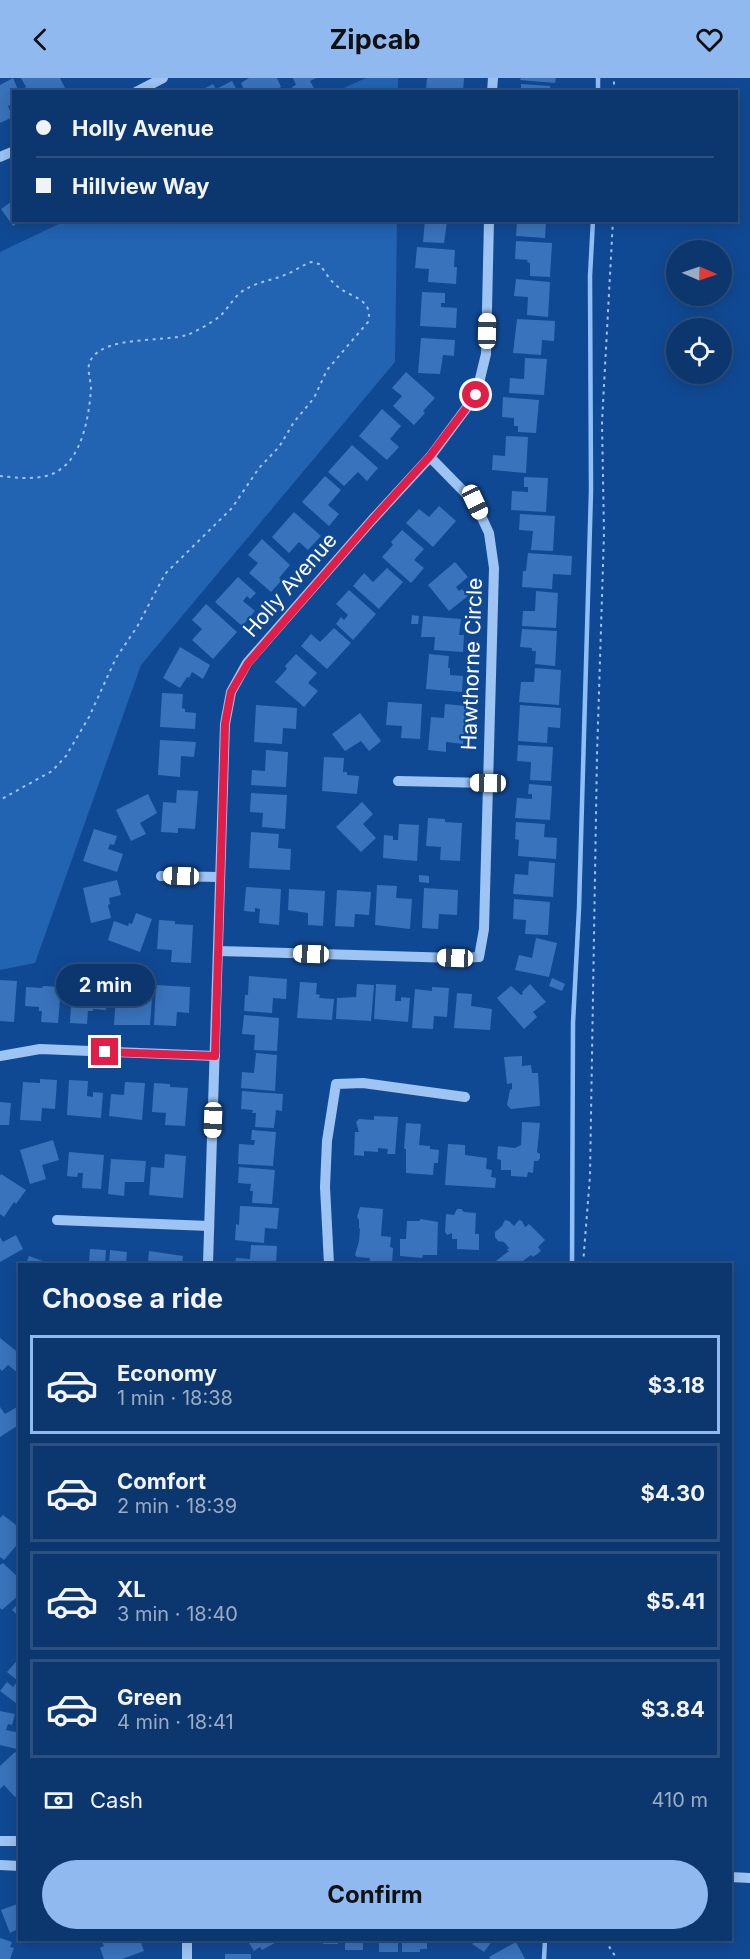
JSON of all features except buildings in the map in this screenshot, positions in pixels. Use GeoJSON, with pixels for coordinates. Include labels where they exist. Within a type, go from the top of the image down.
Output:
{"type":"FeatureCollection","features":[{"type":"Feature","properties":{"kind":"street"},"geometry":{"type":"LineString","coordinates":[[140,90],[163,78]]}},
{"type":"Feature","properties":{"kind":"street","name":"Holly Avenue"},"geometry":{"type":"LineString","coordinates":[[208,1263],[225,724],[231,692],[248,663],[430,456],[476,395],[486,354],[489,222]]}},
{"type":"Feature","properties":{"kind":"street","name":"Hawthorne Circle"},"geometry":{"type":"LineString","coordinates":[[218,951],[479,957],[484,929],[495,568],[489,533],[475,502],[430,456]]}},
{"type":"Feature","properties":{"kind":"street"},"geometry":{"type":"LineString","coordinates":[[398,781],[488,783]]}},
{"type":"Feature","properties":{"kind":"street"},"geometry":{"type":"LineString","coordinates":[[161,876],[220,877]]}},
{"type":"Feature","properties":{"kind":"street"},"geometry":{"type":"LineString","coordinates":[[0,1056],[40,1049],[215,1056]]}},
{"type":"Feature","properties":{"kind":"street"},"geometry":{"type":"LineString","coordinates":[[329,1263],[325,1187],[327,1141],[336,1084],[363,1083],[465,1097]]}},
{"type":"Feature","properties":{"kind":"street"},"geometry":{"type":"LineString","coordinates":[[57,1220],[209,1226]]}},
{"type":"Feature","properties":{"kind":"street"},"geometry":{"type":"LineString","coordinates":[[0,1841],[18,1841]]}},
{"type":"Feature","properties":{"kind":"street"},"geometry":{"type":"LineString","coordinates":[[0,1865],[18,1866]]}},
{"type":"Feature","properties":{"kind":"street"},"geometry":{"type":"LineString","coordinates":[[732,1877],[750,1878]]}},
{"type":"Feature","properties":{"kind":"street"},"geometry":{"type":"LineString","coordinates":[[187,1941],[187,1959]]}},
{"type":"Feature","properties":{"kind":"path"},"geometry":{"type":"LineString","coordinates":[[584,1263],[590,1176],[597,754],[604,533],[602,422],[613,222]]}},
{"type":"Feature","properties":{"kind":"path"},"geometry":{"type":"LineString","coordinates":[[0,476],[27,478],[41,476],[58,471],[72,457],[81,442],[89,407],[91,385],[88,368],[91,359],[98,351],[119,344],[169,339],[190,334],[219,316],[239,294],[249,287],[286,275],[311,262],[319,264],[340,289],[360,299],[367,306],[370,314],[368,322],[327,370],[314,398],[294,422],[279,447],[259,468],[231,508],[165,574],[137,627],[116,658],[89,717],[66,756],[52,771],[0,800]]}},
{"type":"Feature","properties":{"kind":"path"},"geometry":{"type":"LineString","coordinates":[[606,1941],[617,1959]]}},
{"type":"Feature","properties":{"kind":"shaded area"},"geometry":{"type":"Polygon","coordinates":[[[366,78],[398,78],[398,90],[339,90],[366,78]]]}},
{"type":"Feature","properties":{"kind":"shaded area"},"geometry":{"type":"Polygon","coordinates":[[[63,222],[397,222],[395,362],[141,665],[35,963],[0,970],[0,252],[63,222]]]}},
{"type":"Feature","properties":{"kind":"waterway"},"geometry":{"type":"LineString","coordinates":[[598,78],[598,90]]}},
{"type":"Feature","properties":{"kind":"waterway"},"geometry":{"type":"LineString","coordinates":[[572,1263],[573,1023],[579,908],[591,491],[590,276],[593,222]]}},
{"type":"Feature","properties":{"kind":"waterway"},"geometry":{"type":"LineString","coordinates":[[544,1959],[545,1941]]}},
{"type":"Feature","properties":{"kind":"route"},"geometry":{"type":"LineString","coordinates":[[105,1052],[215,1056],[225,724],[231,692],[248,663],[430,456],[476,395]]}}]}
